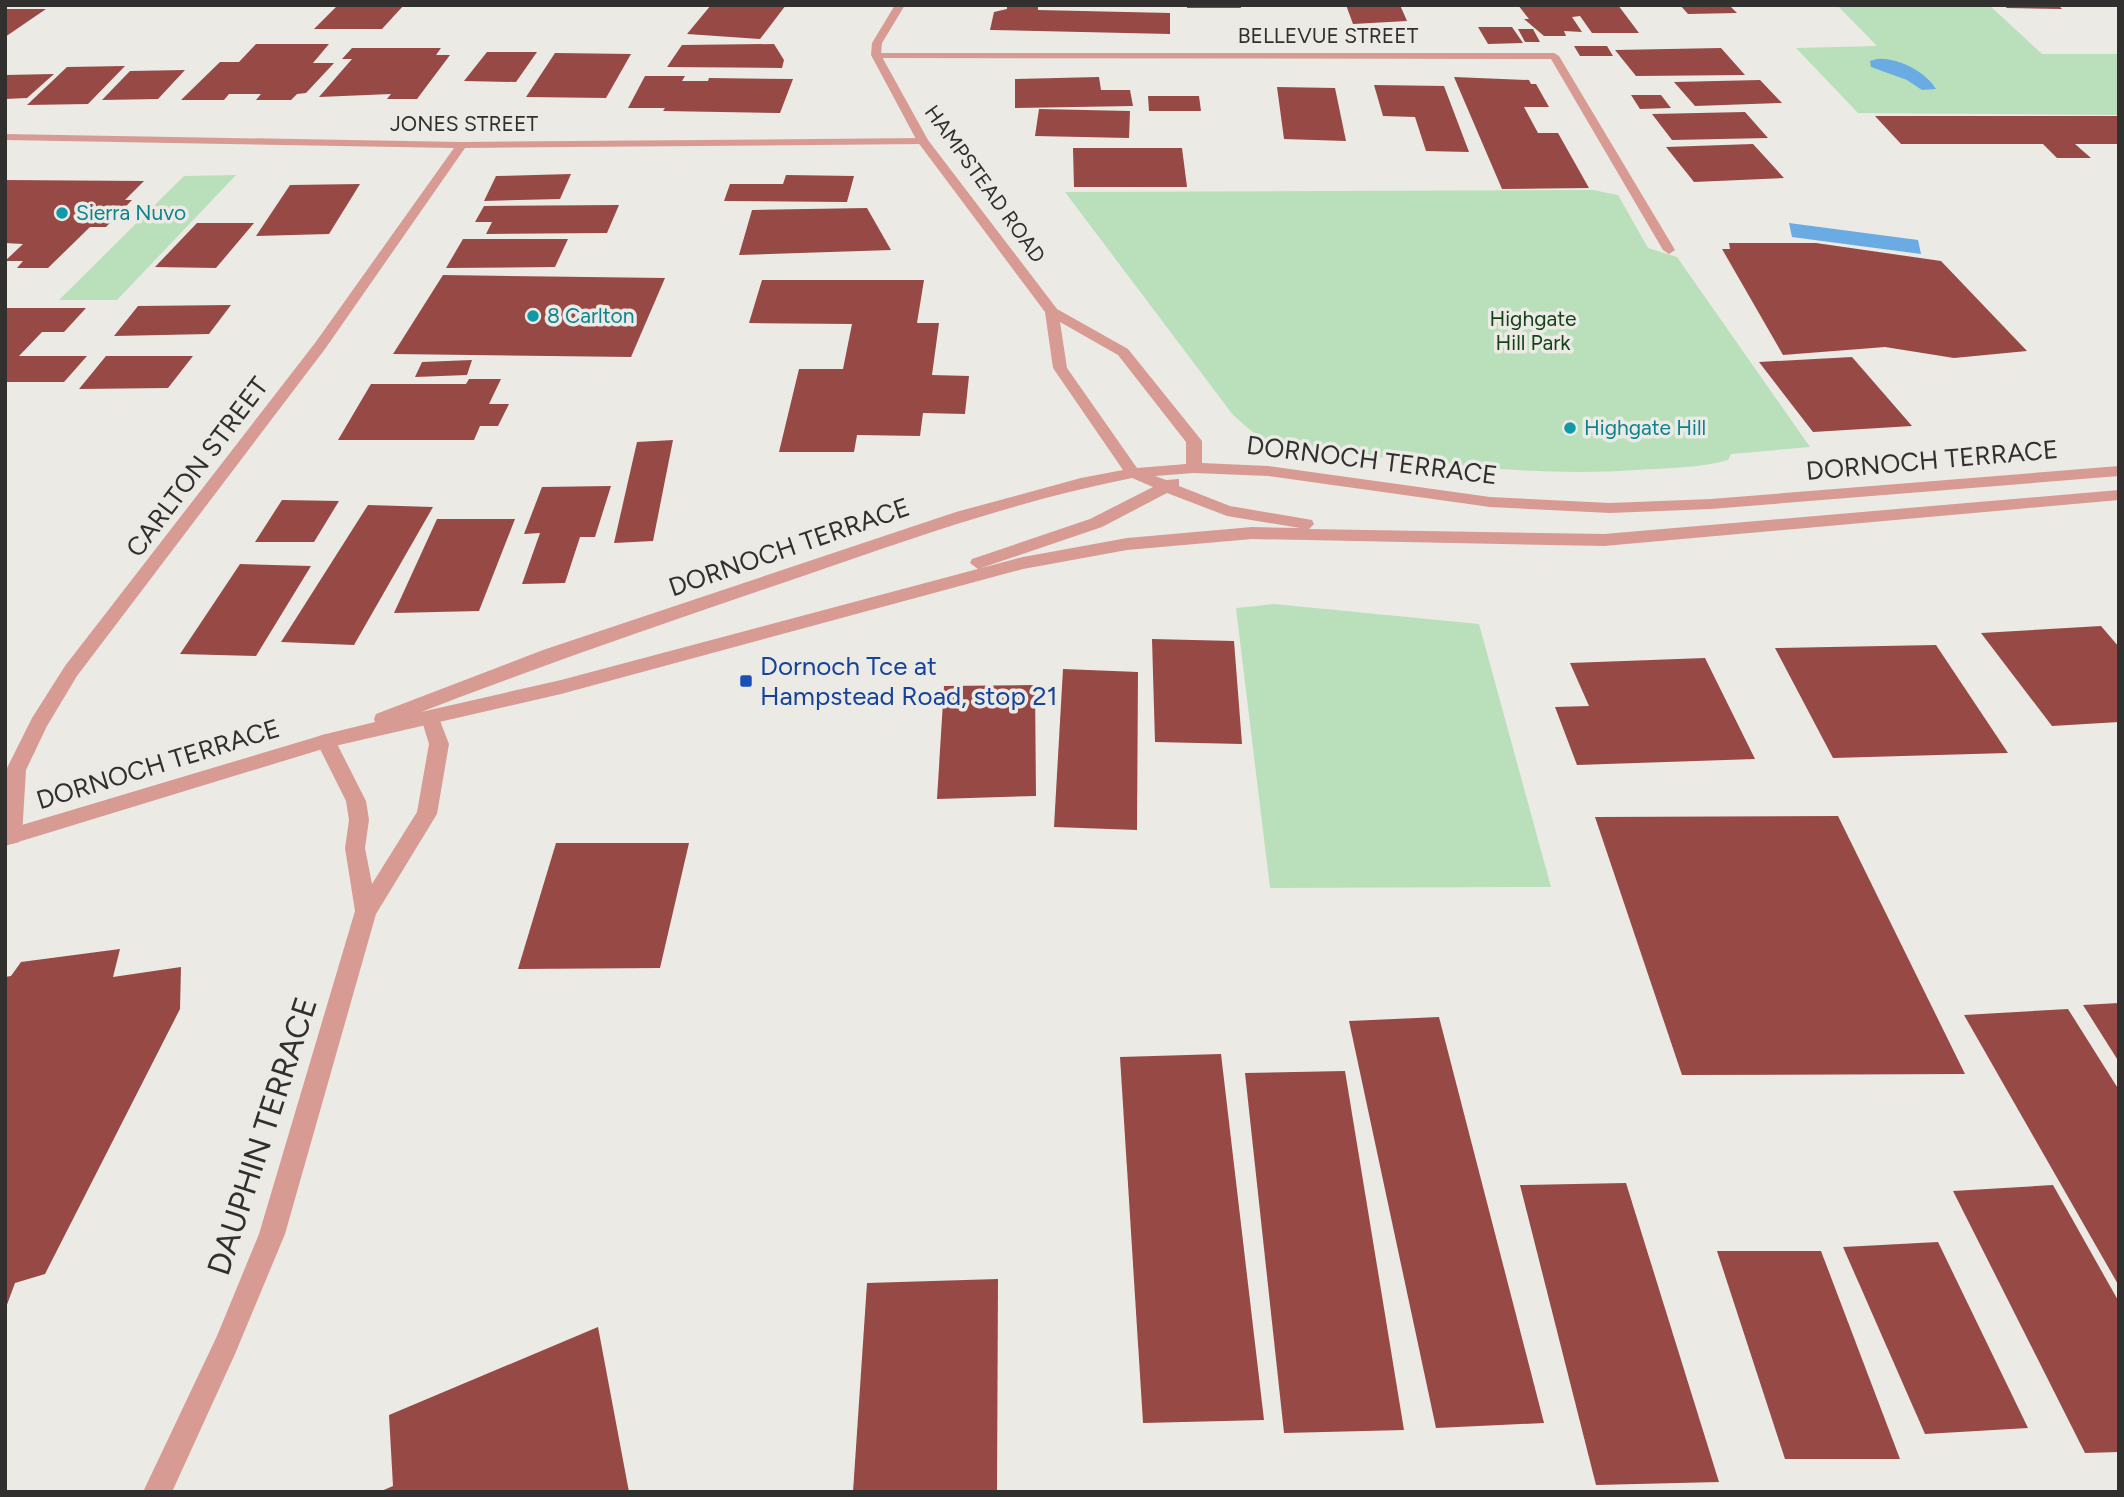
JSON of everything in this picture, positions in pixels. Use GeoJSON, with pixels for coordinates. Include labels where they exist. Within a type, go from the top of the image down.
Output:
{"type":"FeatureCollection","features":[{"type":"Feature","properties":{"kind":"street"},"geometry":{"type":"LineString","coordinates":[[876,55],[877,43],[900,5]]}},
{"type":"Feature","properties":{"kind":"street","name":"HAMPSTEAD ROAD"},"geometry":{"type":"LineString","coordinates":[[876,55],[923,141],[1052,312],[1123,352],[1194,441],[1194,468]]}},
{"type":"Feature","properties":{"kind":"street","name":"BELLEVUE STREET"},"geometry":{"type":"LineString","coordinates":[[876,55],[1554,56],[1669,250]]}},
{"type":"Feature","properties":{"kind":"street","name":"JONES STREET"},"geometry":{"type":"LineString","coordinates":[[5,137],[462,145],[923,141]]}},
{"type":"Feature","properties":{"kind":"street","name":"CARLTON STREET"},"geometry":{"type":"LineString","coordinates":[[9,837],[16,770],[39,723],[71,671],[320,346],[462,145]]}},
{"type":"Feature","properties":{"kind":"street","name":"HAMPSTEAD ROAD"},"geometry":{"type":"LineString","coordinates":[[1052,312],[1060,368],[1133,473]]}},
{"type":"Feature","properties":{"kind":"street"},"geometry":{"type":"LineString","coordinates":[[834,612],[1096,523],[1167,487],[1194,468]]}},
{"type":"Feature","properties":{"kind":"street","name":"DORNOCH TERRACE"},"geometry":{"type":"LineString","coordinates":[[425,711],[549,655],[962,516],[1081,483],[1133,473],[1194,468],[1316,475],[1490,502],[1609,508],[1711,504],[2119,471]]}},
{"type":"Feature","properties":{"kind":"street"},"geometry":{"type":"LineString","coordinates":[[1133,473],[1227,510],[1283,521],[1410,536]]}},
{"type":"Feature","properties":{"kind":"street","name":"DORNOCH TERRACE"},"geometry":{"type":"LineString","coordinates":[[9,837],[425,711],[561,687],[1023,563],[1127,544],[1252,533],[1604,540],[2119,495]]}},
{"type":"Feature","properties":{"kind":"street","name":"DAUPHIN TERRACE"},"geometry":{"type":"LineString","coordinates":[[157,1492],[226,1345],[272,1234],[366,911],[427,814],[439,744],[425,711]]}},
{"type":"Feature","properties":{"kind":"street","name":"DAUPHIN TERRACE"},"geometry":{"type":"LineString","coordinates":[[326,741],[356,801],[359,820],[355,848],[366,911]]}},
{"type":"Feature","properties":{"kind":"green space"},"geometry":{"type":"Polygon","coordinates":[[[1837,5],[1989,5],[2042,54],[2119,54],[2119,115],[1858,113],[1796,48],[1877,46],[1837,5]]]}},
{"type":"Feature","properties":{"kind":"green space"},"geometry":{"type":"Polygon","coordinates":[[[236,175],[117,300],[59,300],[184,176],[236,175]]]}},
{"type":"Feature","properties":{"kind":"green space","name":"Highgate Hill Park"},"geometry":{"type":"Polygon","coordinates":[[[1593,190],[1618,195],[1648,248],[1677,257],[1810,447],[1731,454],[1728,460],[1706,465],[1593,472],[1504,469],[1415,461],[1263,441],[1233,415],[1065,192],[1593,190]]]}},
{"type":"Feature","properties":{"kind":"green space"},"geometry":{"type":"Polygon","coordinates":[[[1274,604],[1479,624],[1551,887],[1270,888],[1236,608],[1274,604]]]}},
{"type":"Feature","properties":{"kind":"water"},"geometry":{"type":"Polygon","coordinates":[[[1893,60],[1910,67],[1936,89],[1922,90],[1907,80],[1871,67],[1870,61],[1893,60]]]}},
{"type":"Feature","properties":{"kind":"water"},"geometry":{"type":"Polygon","coordinates":[[[1789,223],[1918,240],[1921,254],[1792,237],[1789,223]]]}},
{"type":"Feature","properties":{"kind":"building"},"geometry":{"type":"Polygon","coordinates":[[[338,5],[404,5],[382,29],[314,29],[338,5]]]}},
{"type":"Feature","properties":{"kind":"building"},"geometry":{"type":"Polygon","coordinates":[[[711,5],[786,5],[760,39],[687,34],[711,5]]]}},
{"type":"Feature","properties":{"kind":"building"},"geometry":{"type":"Polygon","coordinates":[[[1007,5],[1038,5],[1038,10],[1170,13],[1170,34],[990,30],[994,12],[1007,9],[1007,5]]]}},
{"type":"Feature","properties":{"kind":"building"},"geometry":{"type":"Polygon","coordinates":[[[1187,5],[1240,5],[1241,8],[1187,8],[1187,5]]]}},
{"type":"Feature","properties":{"kind":"building"},"geometry":{"type":"Polygon","coordinates":[[[1346,5],[1400,5],[1407,21],[1353,24],[1346,5]]]}},
{"type":"Feature","properties":{"kind":"building"},"geometry":{"type":"Polygon","coordinates":[[[1518,5],[1618,5],[1639,33],[1592,33],[1580,16],[1572,17],[1582,32],[1564,31],[1566,36],[1544,36],[1524,19],[1529,19],[1518,5]]]}},
{"type":"Feature","properties":{"kind":"building"},"geometry":{"type":"Polygon","coordinates":[[[1680,5],[1729,5],[1737,13],[1688,14],[1680,5]]]}},
{"type":"Feature","properties":{"kind":"building"},"geometry":{"type":"Polygon","coordinates":[[[2003,5],[2058,5],[2062,9],[2007,8],[2003,5]]]}},
{"type":"Feature","properties":{"kind":"building"},"geometry":{"type":"Polygon","coordinates":[[[5,9],[46,9],[5,37],[5,9]]]}},
{"type":"Feature","properties":{"kind":"building"},"geometry":{"type":"Polygon","coordinates":[[[1478,27],[1512,27],[1523,43],[1488,44],[1478,27]]]}},
{"type":"Feature","properties":{"kind":"building"},"geometry":{"type":"Polygon","coordinates":[[[1518,29],[1533,29],[1540,42],[1525,42],[1518,29]]]}},
{"type":"Feature","properties":{"kind":"building"},"geometry":{"type":"Polygon","coordinates":[[[256,44],[329,44],[313,63],[334,63],[306,93],[297,94],[291,100],[256,100],[261,94],[229,94],[224,100],[181,100],[220,62],[239,62],[256,44]]]}},
{"type":"Feature","properties":{"kind":"building"},"geometry":{"type":"Polygon","coordinates":[[[774,44],[784,60],[782,68],[667,67],[682,45],[774,44]]]}},
{"type":"Feature","properties":{"kind":"building"},"geometry":{"type":"Polygon","coordinates":[[[1574,46],[1607,46],[1613,56],[1580,56],[1574,46]]]}},
{"type":"Feature","properties":{"kind":"building"},"geometry":{"type":"Polygon","coordinates":[[[352,48],[441,48],[436,55],[450,55],[417,99],[387,99],[391,94],[319,97],[352,59],[342,59],[352,48]]]}},
{"type":"Feature","properties":{"kind":"building"},"geometry":{"type":"Polygon","coordinates":[[[1721,48],[1745,75],[1636,76],[1615,50],[1721,48]]]}},
{"type":"Feature","properties":{"kind":"building"},"geometry":{"type":"Polygon","coordinates":[[[487,52],[537,52],[516,82],[464,81],[487,52]]]}},
{"type":"Feature","properties":{"kind":"building"},"geometry":{"type":"Polygon","coordinates":[[[555,53],[631,54],[606,98],[526,97],[555,53]]]}},
{"type":"Feature","properties":{"kind":"building"},"geometry":{"type":"Polygon","coordinates":[[[125,66],[88,104],[27,105],[67,67],[125,66]]]}},
{"type":"Feature","properties":{"kind":"building"},"geometry":{"type":"Polygon","coordinates":[[[185,70],[158,99],[102,100],[130,71],[185,70]]]}},
{"type":"Feature","properties":{"kind":"building"},"geometry":{"type":"Polygon","coordinates":[[[54,74],[27,98],[5,99],[5,75],[54,74]]]}},
{"type":"Feature","properties":{"kind":"building"},"geometry":{"type":"Polygon","coordinates":[[[645,76],[685,76],[682,81],[708,81],[709,78],[793,79],[780,113],[628,108],[645,76]]]}},
{"type":"Feature","properties":{"kind":"building"},"geometry":{"type":"Polygon","coordinates":[[[1099,77],[1101,90],[1130,90],[1133,106],[1015,108],[1015,79],[1099,77]]]}},
{"type":"Feature","properties":{"kind":"building"},"geometry":{"type":"Polygon","coordinates":[[[1454,77],[1529,80],[1531,84],[1536,84],[1549,107],[1524,107],[1538,133],[1558,133],[1589,188],[1502,189],[1454,77]]]}},
{"type":"Feature","properties":{"kind":"building"},"geometry":{"type":"Polygon","coordinates":[[[1760,80],[1782,103],[1695,106],[1674,82],[1760,80]]]}},
{"type":"Feature","properties":{"kind":"building"},"geometry":{"type":"Polygon","coordinates":[[[1374,85],[1444,86],[1469,152],[1426,151],[1415,117],[1383,116],[1374,85]]]}},
{"type":"Feature","properties":{"kind":"building"},"geometry":{"type":"Polygon","coordinates":[[[1277,87],[1335,88],[1346,141],[1284,139],[1277,87]]]}},
{"type":"Feature","properties":{"kind":"building"},"geometry":{"type":"Polygon","coordinates":[[[1631,95],[1661,95],[1671,108],[1640,109],[1631,95]]]}},
{"type":"Feature","properties":{"kind":"building"},"geometry":{"type":"Polygon","coordinates":[[[1148,96],[1199,96],[1201,111],[1149,111],[1148,96]]]}},
{"type":"Feature","properties":{"kind":"building"},"geometry":{"type":"Polygon","coordinates":[[[1039,109],[1130,111],[1129,138],[1035,136],[1039,109]]]}},
{"type":"Feature","properties":{"kind":"building"},"geometry":{"type":"Polygon","coordinates":[[[1745,112],[1768,138],[1672,140],[1652,114],[1745,112]]]}},
{"type":"Feature","properties":{"kind":"building"},"geometry":{"type":"Polygon","coordinates":[[[1875,116],[2119,116],[2119,144],[2075,144],[2091,158],[2057,158],[2043,144],[1901,144],[1875,116]]]}},
{"type":"Feature","properties":{"kind":"building"},"geometry":{"type":"Polygon","coordinates":[[[1753,144],[1784,178],[1694,182],[1666,147],[1753,144]]]}},
{"type":"Feature","properties":{"kind":"building"},"geometry":{"type":"Polygon","coordinates":[[[1073,148],[1182,148],[1187,187],[1074,187],[1073,148]]]}},
{"type":"Feature","properties":{"kind":"building"},"geometry":{"type":"Polygon","coordinates":[[[571,174],[560,199],[484,201],[496,176],[571,174]]]}},
{"type":"Feature","properties":{"kind":"building"},"geometry":{"type":"Polygon","coordinates":[[[786,175],[854,176],[847,202],[724,201],[730,184],[783,184],[786,175]]]}},
{"type":"Feature","properties":{"kind":"building","name":"Sierra Nuvo"},"geometry":{"type":"Polygon","coordinates":[[[5,180],[144,181],[125,200],[132,200],[106,227],[90,227],[48,268],[17,268],[23,261],[5,261],[23,244],[5,243],[5,180]]]}},
{"type":"Feature","properties":{"kind":"building"},"geometry":{"type":"Polygon","coordinates":[[[360,184],[329,234],[256,236],[290,185],[360,184]]]}},
{"type":"Feature","properties":{"kind":"building"},"geometry":{"type":"Polygon","coordinates":[[[619,205],[607,233],[486,234],[492,222],[475,222],[484,206],[619,205]]]}},
{"type":"Feature","properties":{"kind":"building"},"geometry":{"type":"Polygon","coordinates":[[[867,208],[891,250],[739,255],[752,210],[867,208]]]}},
{"type":"Feature","properties":{"kind":"building"},"geometry":{"type":"Polygon","coordinates":[[[197,223],[254,223],[216,268],[155,267],[197,223]]]}},
{"type":"Feature","properties":{"kind":"building"},"geometry":{"type":"Polygon","coordinates":[[[463,239],[568,239],[555,267],[446,268],[463,239]]]}},
{"type":"Feature","properties":{"kind":"building"},"geometry":{"type":"Polygon","coordinates":[[[1729,243],[1816,243],[1941,261],[2027,351],[1954,358],[1885,347],[1783,355],[1722,249],[1730,249],[1729,243]]]}},
{"type":"Feature","properties":{"kind":"building","name":"8 Carlton"},"geometry":{"type":"Polygon","coordinates":[[[443,275],[665,278],[631,357],[393,354],[443,275]]]}},
{"type":"Feature","properties":{"kind":"building"},"geometry":{"type":"Polygon","coordinates":[[[762,280],[924,280],[917,323],[939,323],[932,375],[969,376],[965,414],[923,413],[920,436],[857,435],[854,452],[779,452],[799,369],[843,369],[852,324],[749,323],[762,280]]]}},
{"type":"Feature","properties":{"kind":"building"},"geometry":{"type":"Polygon","coordinates":[[[231,305],[209,334],[114,336],[138,306],[231,305]]]}},
{"type":"Feature","properties":{"kind":"building"},"geometry":{"type":"Polygon","coordinates":[[[7,308],[86,308],[64,332],[42,332],[19,356],[87,356],[64,382],[5,382],[7,308]]]}},
{"type":"Feature","properties":{"kind":"building"},"geometry":{"type":"Polygon","coordinates":[[[106,356],[193,356],[168,388],[79,389],[106,356]]]}},
{"type":"Feature","properties":{"kind":"building"},"geometry":{"type":"Polygon","coordinates":[[[1852,357],[1912,426],[1813,432],[1759,362],[1852,357]]]}},
{"type":"Feature","properties":{"kind":"building"},"geometry":{"type":"Polygon","coordinates":[[[472,360],[467,375],[415,377],[422,362],[472,360]]]}},
{"type":"Feature","properties":{"kind":"building"},"geometry":{"type":"Polygon","coordinates":[[[469,379],[501,379],[489,404],[509,404],[498,426],[480,426],[474,440],[338,440],[371,384],[466,384],[469,379]]]}},
{"type":"Feature","properties":{"kind":"building"},"geometry":{"type":"Polygon","coordinates":[[[673,440],[653,541],[614,543],[637,442],[673,440]]]}},
{"type":"Feature","properties":{"kind":"building"},"geometry":{"type":"Polygon","coordinates":[[[611,486],[595,537],[580,537],[565,583],[522,584],[540,533],[524,534],[542,487],[611,486]]]}},
{"type":"Feature","properties":{"kind":"building"},"geometry":{"type":"Polygon","coordinates":[[[282,500],[339,501],[314,542],[255,542],[282,500]]]}},
{"type":"Feature","properties":{"kind":"building"},"geometry":{"type":"Polygon","coordinates":[[[368,505],[433,507],[354,645],[281,642],[368,505]]]}},
{"type":"Feature","properties":{"kind":"building"},"geometry":{"type":"Polygon","coordinates":[[[437,519],[515,519],[479,611],[394,613],[437,519]]]}},
{"type":"Feature","properties":{"kind":"building"},"geometry":{"type":"Polygon","coordinates":[[[240,564],[311,566],[256,656],[180,654],[240,564]]]}},
{"type":"Feature","properties":{"kind":"building"},"geometry":{"type":"Polygon","coordinates":[[[2101,626],[2119,647],[2119,722],[2052,726],[1981,633],[2101,626]]]}},
{"type":"Feature","properties":{"kind":"building"},"geometry":{"type":"Polygon","coordinates":[[[1152,639],[1234,641],[1242,744],[1155,742],[1152,639]]]}},
{"type":"Feature","properties":{"kind":"building"},"geometry":{"type":"Polygon","coordinates":[[[1936,645],[2008,753],[1833,758],[1775,648],[1936,645]]]}},
{"type":"Feature","properties":{"kind":"building"},"geometry":{"type":"Polygon","coordinates":[[[1705,658],[1755,759],[1577,765],[1555,707],[1589,706],[1570,663],[1705,658]]]}},
{"type":"Feature","properties":{"kind":"building"},"geometry":{"type":"Polygon","coordinates":[[[1063,669],[1138,672],[1137,830],[1054,827],[1063,669]]]}},
{"type":"Feature","properties":{"kind":"building"},"geometry":{"type":"Polygon","coordinates":[[[1035,685],[1036,796],[937,799],[944,686],[1035,685]]]}},
{"type":"Feature","properties":{"kind":"building"},"geometry":{"type":"Polygon","coordinates":[[[1838,816],[1965,1074],[1682,1075],[1595,817],[1838,816]]]}},
{"type":"Feature","properties":{"kind":"building"},"geometry":{"type":"Polygon","coordinates":[[[556,843],[689,843],[660,968],[518,969],[556,843]]]}},
{"type":"Feature","properties":{"kind":"building"},"geometry":{"type":"Polygon","coordinates":[[[120,949],[113,977],[181,967],[180,1009],[45,1274],[15,1283],[5,1310],[5,977],[11,976],[21,962],[120,949]]]}},
{"type":"Feature","properties":{"kind":"building"},"geometry":{"type":"Polygon","coordinates":[[[2119,1003],[2119,1062],[2083,1005],[2119,1003]]]}},
{"type":"Feature","properties":{"kind":"building"},"geometry":{"type":"Polygon","coordinates":[[[2068,1009],[2119,1090],[2119,1286],[1964,1015],[2068,1009]]]}},
{"type":"Feature","properties":{"kind":"building"},"geometry":{"type":"Polygon","coordinates":[[[1439,1017],[1544,1423],[1436,1428],[1349,1021],[1439,1017]]]}},
{"type":"Feature","properties":{"kind":"building"},"geometry":{"type":"Polygon","coordinates":[[[1221,1054],[1264,1420],[1143,1423],[1120,1057],[1221,1054]]]}},
{"type":"Feature","properties":{"kind":"building"},"geometry":{"type":"Polygon","coordinates":[[[1345,1071],[1404,1430],[1284,1433],[1245,1073],[1345,1071]]]}},
{"type":"Feature","properties":{"kind":"building"},"geometry":{"type":"Polygon","coordinates":[[[1626,1183],[1719,1482],[1596,1485],[1520,1185],[1626,1183]]]}},
{"type":"Feature","properties":{"kind":"building"},"geometry":{"type":"Polygon","coordinates":[[[2053,1185],[2119,1302],[2119,1452],[2085,1453],[1953,1191],[2053,1185]]]}},
{"type":"Feature","properties":{"kind":"building"},"geometry":{"type":"Polygon","coordinates":[[[1938,1242],[2028,1428],[1925,1434],[1843,1247],[1938,1242]]]}},
{"type":"Feature","properties":{"kind":"building"},"geometry":{"type":"Polygon","coordinates":[[[1717,1251],[1821,1251],[1900,1459],[1785,1459],[1717,1251]]]}},
{"type":"Feature","properties":{"kind":"building"},"geometry":{"type":"Polygon","coordinates":[[[998,1279],[997,1492],[853,1492],[867,1283],[998,1279]]]}},
{"type":"Feature","properties":{"kind":"building"},"geometry":{"type":"Polygon","coordinates":[[[598,1327],[629,1492],[379,1492],[393,1486],[389,1415],[598,1327]]]}},
{"type":"Feature","properties":{"kind":"place","name":"Sierra Nuvo"},"geometry":{"type":"Point","coordinates":[62,213]}},
{"type":"Feature","properties":{"kind":"place","name":"8 Carlton"},"geometry":{"type":"Point","coordinates":[533,316]}},
{"type":"Feature","properties":{"kind":"place","name":"Highgate Hill"},"geometry":{"type":"Point","coordinates":[1570,428]}},
{"type":"Feature","properties":{"kind":"place","name":"Dornoch Tce at Hampstead Road, stop 21"},"geometry":{"type":"Point","coordinates":[746,681]}}]}
